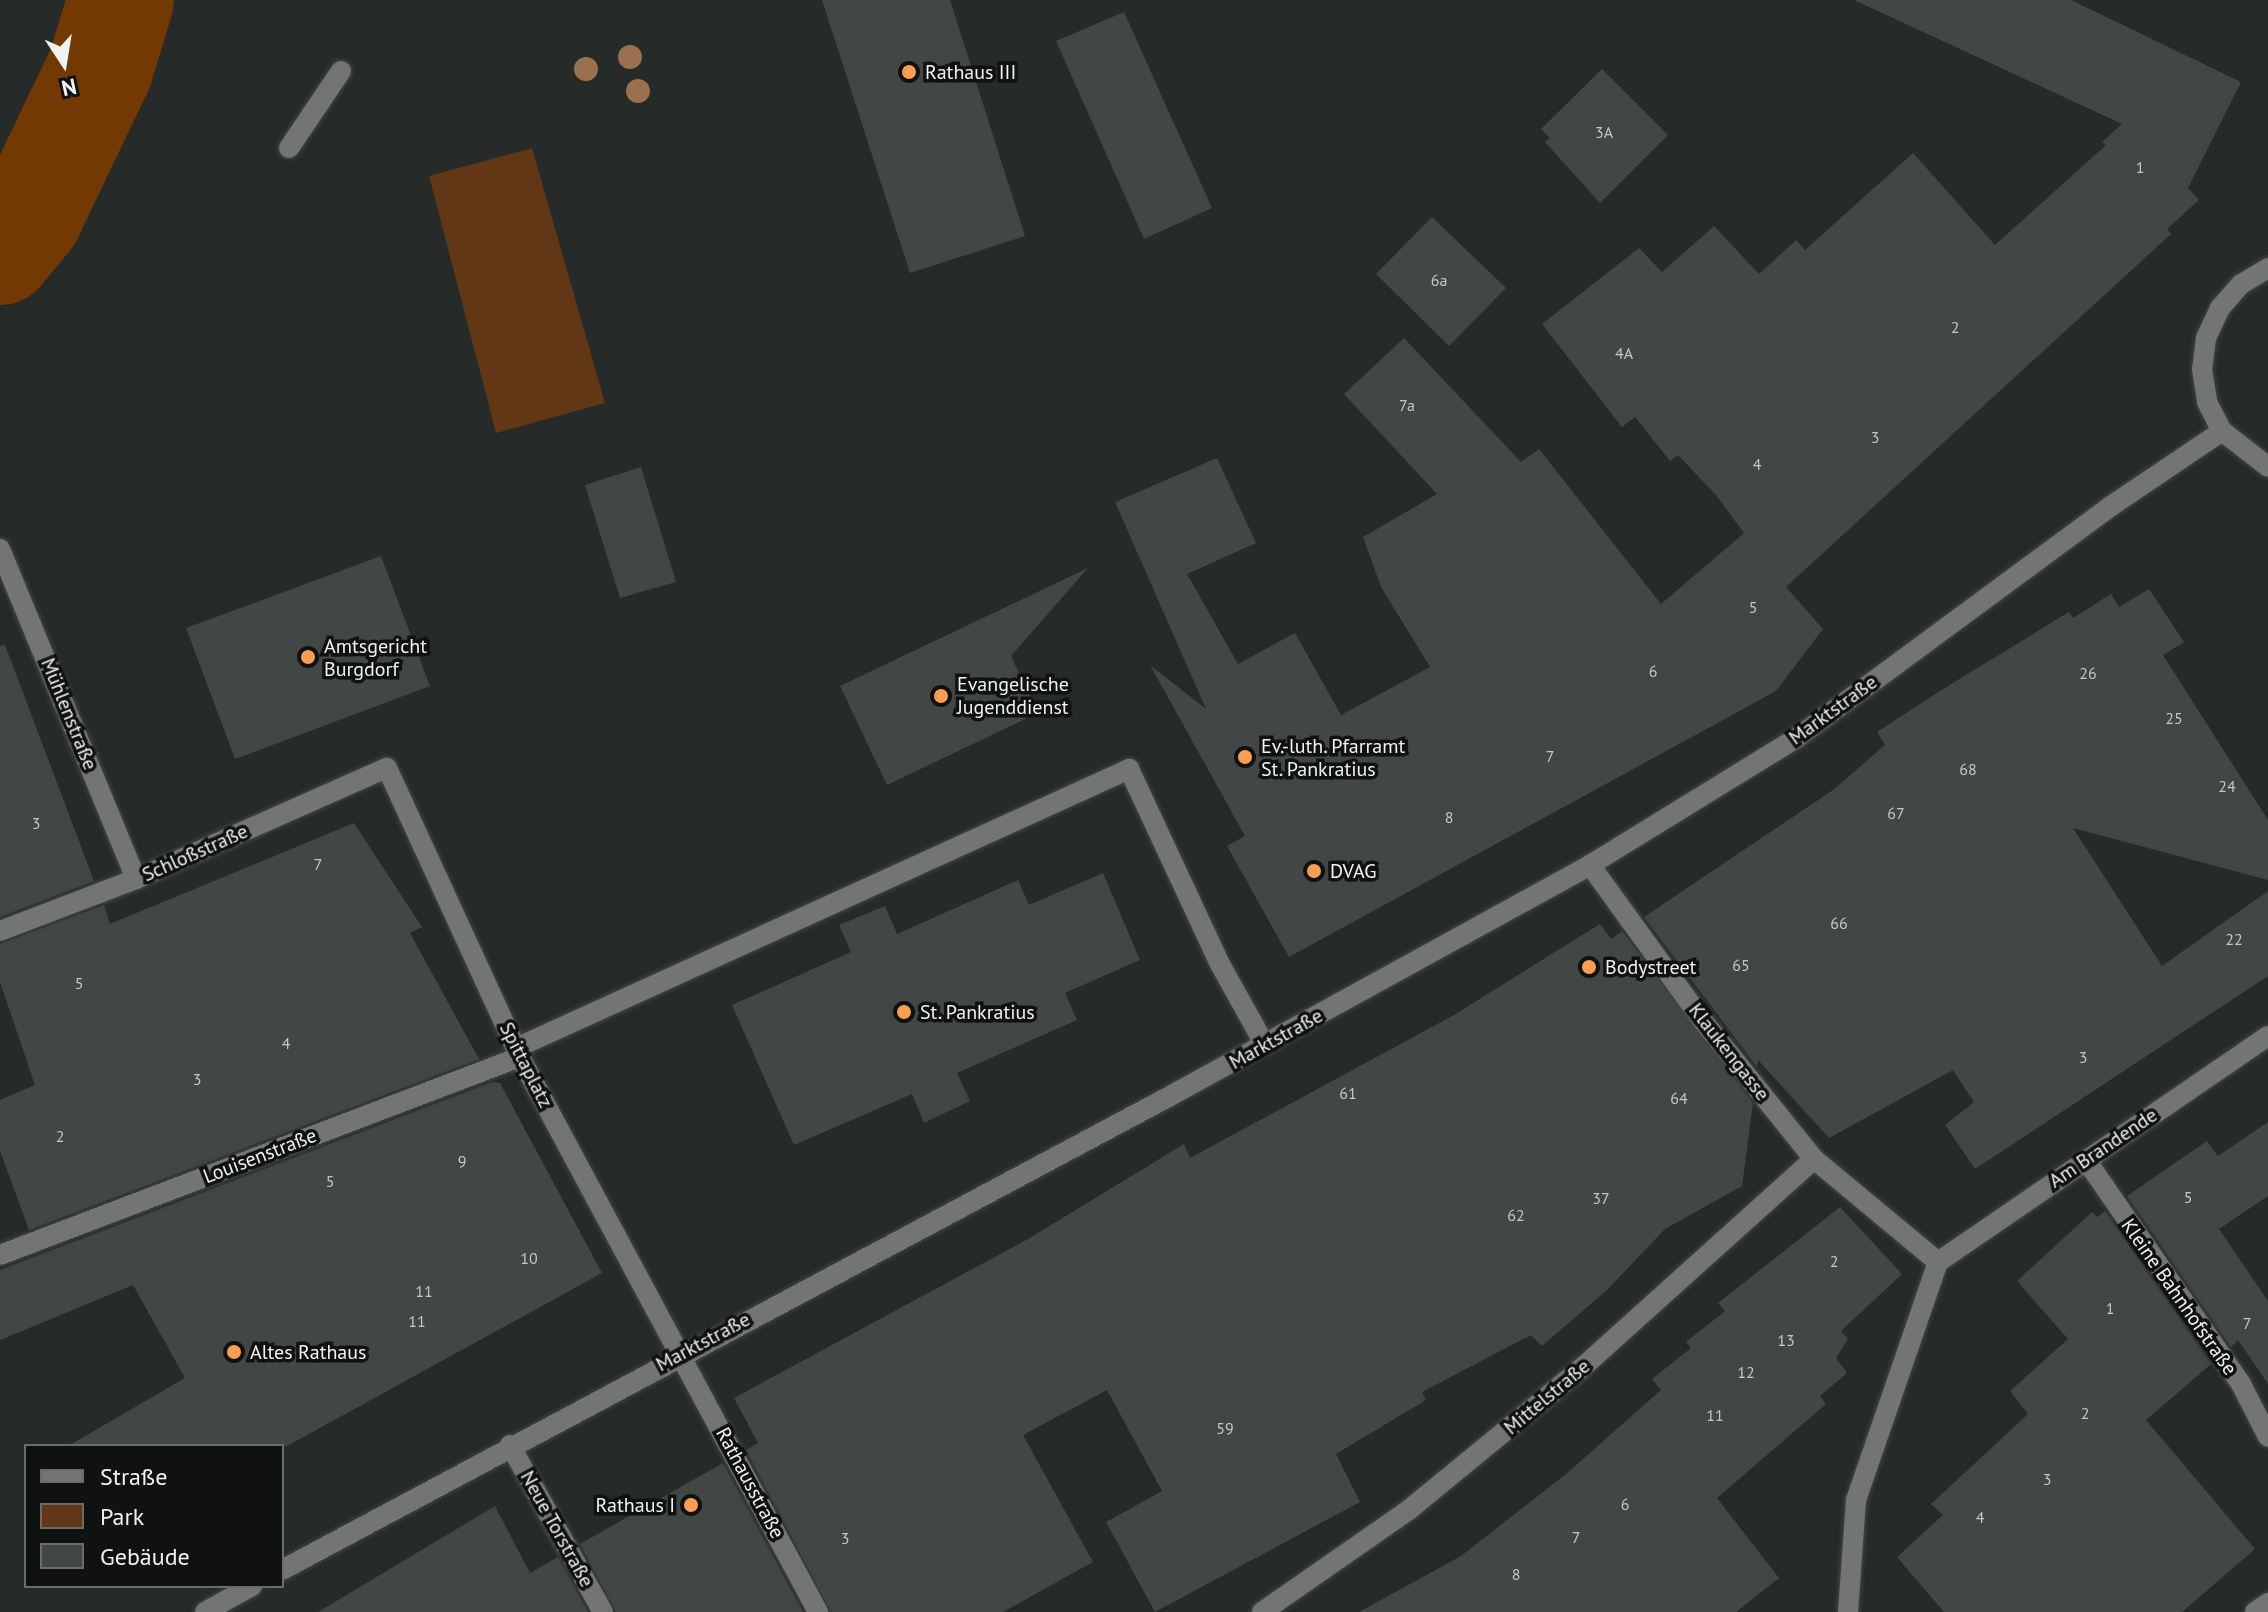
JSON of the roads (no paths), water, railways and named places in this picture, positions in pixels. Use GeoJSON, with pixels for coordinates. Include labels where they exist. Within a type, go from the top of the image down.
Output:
{"type":"FeatureCollection","features":[{"type":"Feature","properties":{"kind":"street"},"geometry":{"type":"LineString","coordinates":[[289,148],[341,71]]}},
{"type":"Feature","properties":{"kind":"street"},"geometry":{"type":"LineString","coordinates":[[2268,268],[2241,284],[2220,308],[2206,338],[2202,369],[2207,402],[2222,431],[2268,467]]}},
{"type":"Feature","properties":{"kind":"street","name":"Marktstraße"},"geometry":{"type":"LineString","coordinates":[[284,1569],[510,1445],[1265,1045],[1590,865],[1795,739],[2111,506],[2222,431]]}},
{"type":"Feature","properties":{"kind":"street","name":"Mühlenstraße"},"geometry":{"type":"LineString","coordinates":[[0,549],[136,879]]}},
{"type":"Feature","properties":{"kind":"street","name":"Schloßstraße"},"geometry":{"type":"LineString","coordinates":[[0,931],[136,879],[387,768]]}},
{"type":"Feature","properties":{"kind":"street","name":"Spittaplatz"},"geometry":{"type":"LineString","coordinates":[[387,768],[518,1053],[681,1354]]}},
{"type":"Feature","properties":{"kind":"street","name":"Louisenstraße"},"geometry":{"type":"LineString","coordinates":[[0,1255],[518,1053],[1129,769],[1221,966],[1265,1045]]}},
{"type":"Feature","properties":{"kind":"street","name":"Klaukengasse"},"geometry":{"type":"LineString","coordinates":[[1590,865],[1703,1021],[1814,1159]]}},
{"type":"Feature","properties":{"kind":"street","name":"Am Brandende"},"geometry":{"type":"LineString","coordinates":[[1938,1262],[2268,1036]]}},
{"type":"Feature","properties":{"kind":"street"},"geometry":{"type":"LineString","coordinates":[[1814,1159],[1938,1262],[1856,1500],[1848,1612]]}},
{"type":"Feature","properties":{"kind":"street","name":"Mittelstraße"},"geometry":{"type":"LineString","coordinates":[[1262,1612],[1410,1509],[1572,1377],[1814,1159]]}},
{"type":"Feature","properties":{"kind":"street","name":"Kleine Bahnhofstraße"},"geometry":{"type":"LineString","coordinates":[[2086,1160],[2241,1384],[2268,1437]]}},
{"type":"Feature","properties":{"kind":"street","name":"Rathausstraße"},"geometry":{"type":"LineString","coordinates":[[681,1354],[818,1612]]}},
{"type":"Feature","properties":{"kind":"street","name":"Neue Torstraße"},"geometry":{"type":"LineString","coordinates":[[510,1445],[603,1612]]}},
{"type":"Feature","properties":{"kind":"street"},"geometry":{"type":"LineString","coordinates":[[205,1612],[248,1588]]}},
{"type":"Feature","properties":{"kind":"street"},"geometry":{"type":"LineString","coordinates":[[2255,1612],[2268,1603]]}},
{"type":"Feature","properties":{"kind":"waterway"},"geometry":{"type":"LineString","coordinates":[[0,252],[29,217],[100,69],[121,0]]}},
{"type":"Feature","properties":{"kind":"place","name":"Rathaus III"},"geometry":{"type":"Point","coordinates":[909,72]}},
{"type":"Feature","properties":{"kind":"place","name":"Amtsgericht Burgdorf"},"geometry":{"type":"Point","coordinates":[308,657]}},
{"type":"Feature","properties":{"kind":"place","name":"Evangelische Jugenddienst"},"geometry":{"type":"Point","coordinates":[941,696]}},
{"type":"Feature","properties":{"kind":"place","name":"Ev.-luth. Pfarramt St. Pankratius"},"geometry":{"type":"Point","coordinates":[1245,757]}},
{"type":"Feature","properties":{"kind":"place","name":"DVAG"},"geometry":{"type":"Point","coordinates":[1314,871]}},
{"type":"Feature","properties":{"kind":"place","name":"Bodystreet"},"geometry":{"type":"Point","coordinates":[1589,967]}},
{"type":"Feature","properties":{"kind":"place","name":"St. Pankratius"},"geometry":{"type":"Point","coordinates":[904,1012]}},
{"type":"Feature","properties":{"kind":"place","name":"Altes Rathaus"},"geometry":{"type":"Point","coordinates":[234,1352]}},
{"type":"Feature","properties":{"kind":"place","name":"Rathaus I"},"geometry":{"type":"Point","coordinates":[691,1505]}}]}
